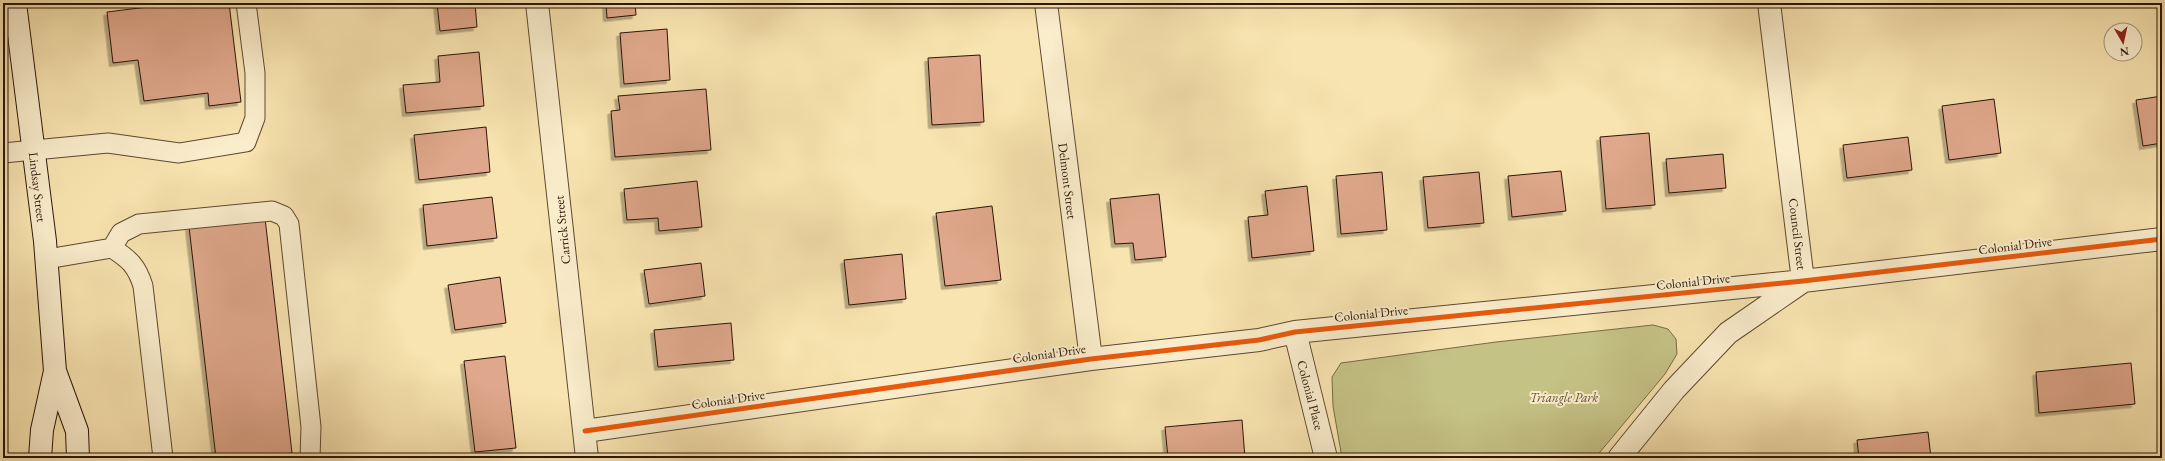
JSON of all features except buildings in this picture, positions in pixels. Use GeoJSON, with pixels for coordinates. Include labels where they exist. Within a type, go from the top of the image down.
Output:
{"type":"FeatureCollection","features":[{"type":"Feature","properties":{"kind":"street","name":"Lindsay Street"},"geometry":{"type":"LineString","coordinates":[[15,3],[47,259],[55,371],[77,431],[78,458]]}},
{"type":"Feature","properties":{"kind":"street","name":"Carrick Street"},"geometry":{"type":"LineString","coordinates":[[537,3],[587,458]]}},
{"type":"Feature","properties":{"kind":"street","name":"Delmont Street"},"geometry":{"type":"LineString","coordinates":[[1046,3],[1091,358]]}},
{"type":"Feature","properties":{"kind":"street","name":"Council Street"},"geometry":{"type":"LineString","coordinates":[[1619,458],[1674,390],[1728,333],[1803,281],[1769,3]]}},
{"type":"Feature","properties":{"kind":"street","name":"Colonial Drive"},"geometry":{"type":"LineString","coordinates":[[585,430],[1091,358],[1258,340],[1294,332],[1803,281],[2162,239]]}},
{"type":"Feature","properties":{"kind":"street","name":"Colonial Place"},"geometry":{"type":"LineString","coordinates":[[1294,332],[1326,458]]}},
{"type":"Feature","properties":{"kind":"street","name":"Lindsay Street"},"geometry":{"type":"LineString","coordinates":[[40,458],[42,430],[55,371]]}},
{"type":"Feature","properties":{"kind":"lane"},"geometry":{"type":"LineString","coordinates":[[3,153],[108,143],[179,153],[246,142],[255,118],[255,73],[246,3]]}},
{"type":"Feature","properties":{"kind":"lane"},"geometry":{"type":"LineString","coordinates":[[112,248],[121,233],[139,224],[272,211],[284,216],[289,224],[311,427],[310,458]]}},
{"type":"Feature","properties":{"kind":"lane"},"geometry":{"type":"LineString","coordinates":[[47,259],[112,248],[126,258],[138,271],[143,286],[163,458]]}},
{"type":"Feature","properties":{"kind":"green space","name":"Triangle Park"},"geometry":{"type":"Polygon","coordinates":[[[1653,325],[1668,329],[1676,339],[1677,354],[1665,374],[1595,458],[1342,458],[1333,406],[1332,377],[1341,363],[1496,342],[1653,325]]]}},
{"type":"Feature","properties":{"kind":"cycle path"},"geometry":{"type":"LineString","coordinates":[[585,431],[1091,359],[1259,340],[1295,332],[1803,281],[2162,239]]}}]}
